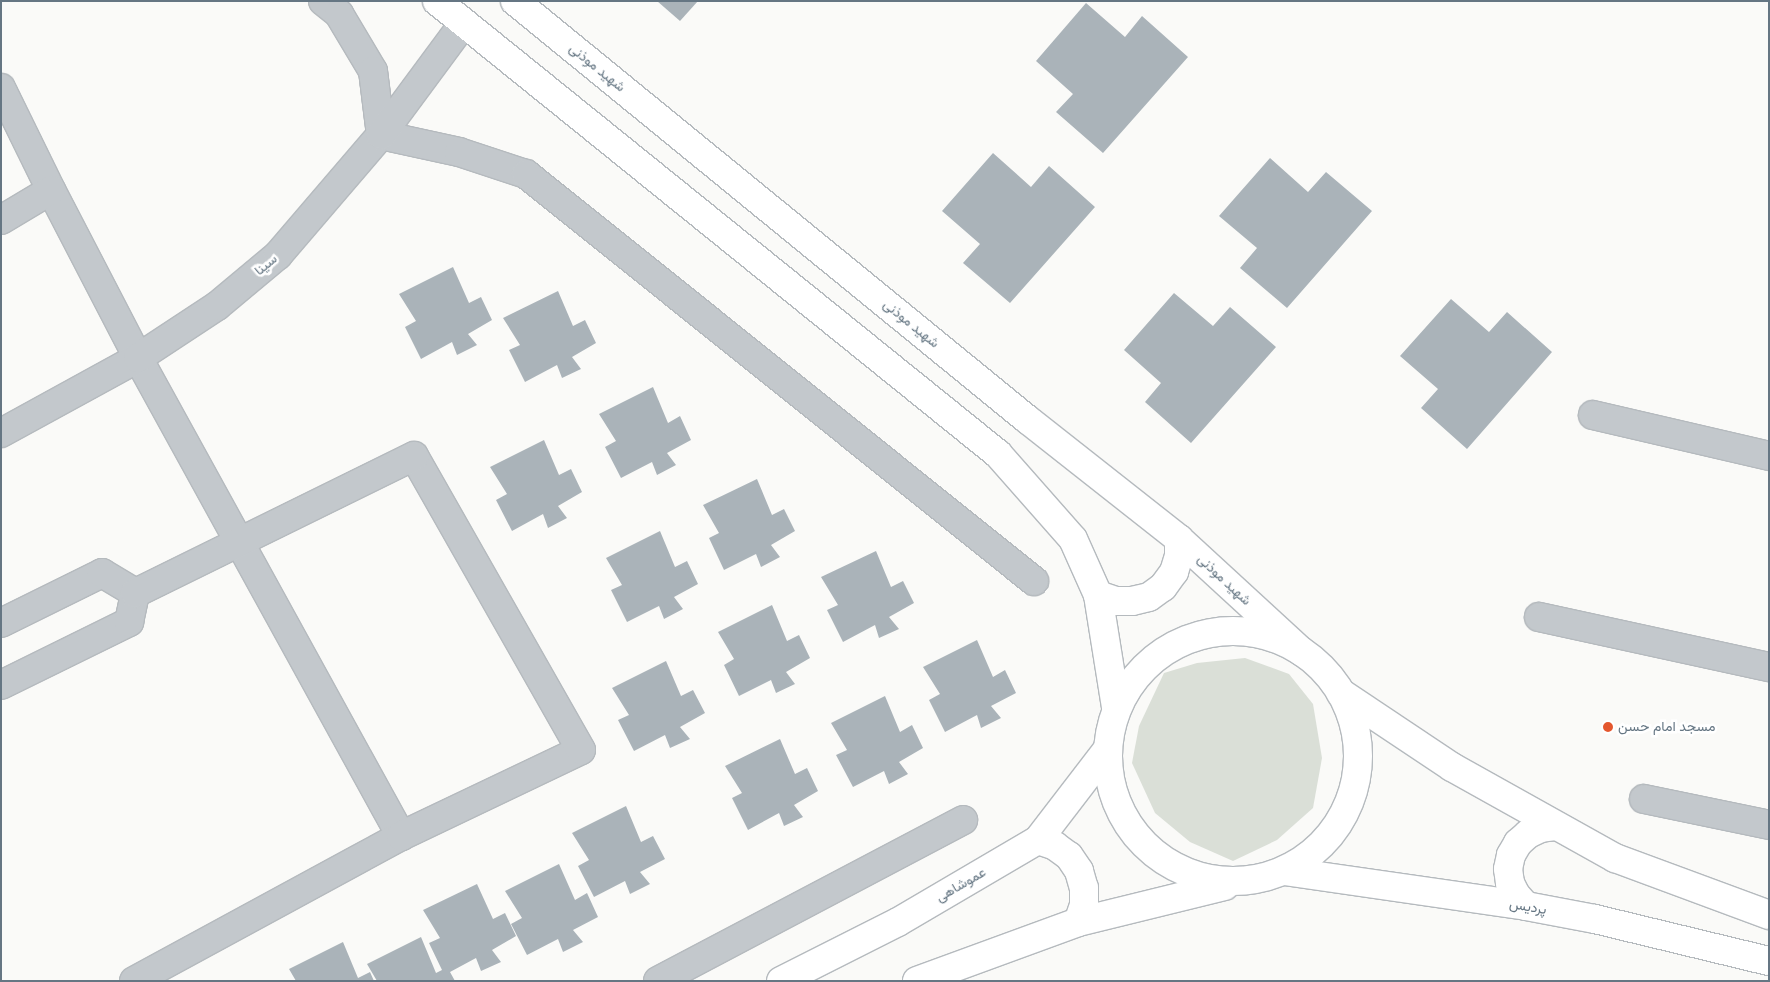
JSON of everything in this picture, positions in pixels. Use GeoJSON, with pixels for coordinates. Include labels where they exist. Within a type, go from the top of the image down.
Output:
{"type":"FeatureCollection","features":[{"type":"Feature","properties":{"kind":"main road"},"geometry":{"type":"LineString","coordinates":[[437,1],[998,454],[1073,539],[1098,595],[1116,708]]}},
{"type":"Feature","properties":{"kind":"main road","name":"شهید موذنی"},"geometry":{"type":"LineString","coordinates":[[514,1],[1028,420],[1179,539],[1302,652]]}},
{"type":"Feature","properties":{"kind":"main road"},"geometry":{"type":"LineString","coordinates":[[1098,595],[1115,601],[1132,601],[1156,592],[1174,572],[1179,556],[1179,539]]}},
{"type":"Feature","properties":{"kind":"main road"},"geometry":{"type":"LineString","coordinates":[[917,981],[1078,922],[1242,882],[1284,871],[1319,848],[1344,814],[1357,774],[1356,732],[1341,693],[1324,670],[1302,652],[1269,636],[1232,631],[1196,636],[1163,652],[1135,676],[1116,708],[1107,750],[1112,792],[1131,830],[1161,860],[1200,878],[1242,882]]}},
{"type":"Feature","properties":{"kind":"main road"},"geometry":{"type":"LineString","coordinates":[[1341,693],[1452,767],[1554,826],[1615,858],[1769,915]]}},
{"type":"Feature","properties":{"kind":"main road","name":"عموشاهی"},"geometry":{"type":"LineString","coordinates":[[781,981],[898,922],[1038,840],[1107,750]]}},
{"type":"Feature","properties":{"kind":"main road"},"geometry":{"type":"LineString","coordinates":[[1526,906],[1516,895],[1510,883],[1508,869],[1511,856],[1518,843],[1528,834],[1541,828],[1554,826]]}},
{"type":"Feature","properties":{"kind":"main road"},"geometry":{"type":"LineString","coordinates":[[1038,840],[1055,846],[1069,856],[1079,871],[1084,888],[1084,905],[1078,922]]}},
{"type":"Feature","properties":{"kind":"main road","name":"پردیس"},"geometry":{"type":"LineString","coordinates":[[1284,871],[1526,906],[1595,919],[1769,961]]}},
{"type":"Feature","properties":{"kind":"street"},"geometry":{"type":"LineString","coordinates":[[323,1],[339,14],[373,71],[381,135],[459,152],[526,174],[1034,581]]}},
{"type":"Feature","properties":{"kind":"street","name":"سینا"},"geometry":{"type":"LineString","coordinates":[[1,433],[138,358],[216,306],[278,256],[381,135],[464,23]]}},
{"type":"Feature","properties":{"kind":"street"},"geometry":{"type":"LineString","coordinates":[[1,88],[51,190],[138,358],[401,836]]}},
{"type":"Feature","properties":{"kind":"street"},"geometry":{"type":"LineString","coordinates":[[1,220],[51,190]]}},
{"type":"Feature","properties":{"kind":"street"},"geometry":{"type":"LineString","coordinates":[[1593,415],[1769,456]]}},
{"type":"Feature","properties":{"kind":"street"},"geometry":{"type":"LineString","coordinates":[[134,981],[401,836],[582,750],[414,456],[135,593]]}},
{"type":"Feature","properties":{"kind":"street"},"geometry":{"type":"LineString","coordinates":[[1,623],[102,573],[135,593]]}},
{"type":"Feature","properties":{"kind":"street"},"geometry":{"type":"LineString","coordinates":[[1,685],[129,622],[135,593]]}},
{"type":"Feature","properties":{"kind":"street"},"geometry":{"type":"LineString","coordinates":[[1539,618],[1769,667]]}},
{"type":"Feature","properties":{"kind":"street"},"geometry":{"type":"LineString","coordinates":[[1644,799],[1769,825]]}},
{"type":"Feature","properties":{"kind":"street"},"geometry":{"type":"LineString","coordinates":[[658,981],[962,820]]}},
{"type":"Feature","properties":{"kind":"shaded area"},"geometry":{"type":"Polygon","coordinates":[[[1245,658],[1289,674],[1313,704],[1322,758],[1313,808],[1277,840],[1233,861],[1190,842],[1155,813],[1132,763],[1139,726],[1164,673],[1197,663],[1245,658]]]}},
{"type":"Feature","properties":{"kind":"building"},"geometry":{"type":"Polygon","coordinates":[[[657,1],[698,1],[680,21],[657,1]]]}},
{"type":"Feature","properties":{"kind":"building"},"geometry":{"type":"Polygon","coordinates":[[[1086,3],[1125,37],[1142,16],[1188,57],[1103,153],[1056,112],[1073,94],[1036,61],[1086,3]]]}},
{"type":"Feature","properties":{"kind":"building"},"geometry":{"type":"Polygon","coordinates":[[[993,153],[1031,187],[1049,166],[1095,207],[1010,303],[963,263],[980,244],[942,211],[993,153]]]}},
{"type":"Feature","properties":{"kind":"building"},"geometry":{"type":"Polygon","coordinates":[[[1270,158],[1308,192],[1326,172],[1372,211],[1287,308],[1240,268],[1257,248],[1219,216],[1270,158]]]}},
{"type":"Feature","properties":{"kind":"building"},"geometry":{"type":"Polygon","coordinates":[[[453,267],[469,303],[481,297],[492,320],[468,334],[477,345],[457,355],[452,342],[421,359],[405,327],[416,321],[399,294],[453,267]]]}},
{"type":"Feature","properties":{"kind":"building"},"geometry":{"type":"Polygon","coordinates":[[[558,291],[573,326],[585,320],[596,343],[572,357],[581,369],[562,378],[557,365],[525,382],[509,350],[520,345],[503,318],[558,291]]]}},
{"type":"Feature","properties":{"kind":"building"},"geometry":{"type":"Polygon","coordinates":[[[1174,293],[1213,326],[1230,307],[1276,347],[1191,443],[1145,402],[1161,383],[1124,350],[1174,293]]]}},
{"type":"Feature","properties":{"kind":"building"},"geometry":{"type":"Polygon","coordinates":[[[1451,299],[1489,332],[1507,312],[1552,352],[1467,449],[1421,408],[1438,389],[1400,356],[1451,299]]]}},
{"type":"Feature","properties":{"kind":"building"},"geometry":{"type":"Polygon","coordinates":[[[653,387],[668,423],[680,416],[691,440],[667,453],[676,465],[657,475],[652,462],[621,478],[605,447],[616,441],[599,414],[653,387]]]}},
{"type":"Feature","properties":{"kind":"building"},"geometry":{"type":"Polygon","coordinates":[[[544,440],[559,475],[571,469],[582,492],[558,506],[567,518],[548,528],[543,514],[512,531],[496,500],[507,494],[490,467],[544,440]]]}},
{"type":"Feature","properties":{"kind":"building"},"geometry":{"type":"Polygon","coordinates":[[[757,479],[772,515],[784,509],[795,531],[771,545],[780,557],[761,567],[756,554],[724,570],[709,538],[719,533],[703,505],[757,479]]]}},
{"type":"Feature","properties":{"kind":"building"},"geometry":{"type":"Polygon","coordinates":[[[660,531],[675,567],[687,561],[698,584],[674,597],[683,609],[664,619],[659,606],[627,622],[611,590],[622,585],[606,558],[660,531]]]}},
{"type":"Feature","properties":{"kind":"building"},"geometry":{"type":"Polygon","coordinates":[[[876,551],[891,587],[903,581],[914,603],[889,617],[899,629],[879,638],[875,625],[843,642],[827,610],[838,605],[821,577],[876,551]]]}},
{"type":"Feature","properties":{"kind":"building"},"geometry":{"type":"Polygon","coordinates":[[[772,605],[787,641],[799,635],[810,658],[786,672],[795,684],[776,693],[771,680],[739,696],[724,665],[734,659],[718,632],[772,605]]]}},
{"type":"Feature","properties":{"kind":"building"},"geometry":{"type":"Polygon","coordinates":[[[977,640],[993,677],[1005,670],[1016,693],[991,706],[1001,718],[981,728],[977,715],[945,732],[929,700],[940,694],[923,667],[977,640]]]}},
{"type":"Feature","properties":{"kind":"building"},"geometry":{"type":"Polygon","coordinates":[[[666,661],[681,696],[693,690],[705,713],[680,727],[690,739],[670,748],[665,735],[634,751],[618,720],[629,715],[612,688],[666,661]]]}},
{"type":"Feature","properties":{"kind":"building"},"geometry":{"type":"Polygon","coordinates":[[[885,696],[900,732],[912,725],[923,748],[899,762],[908,774],[889,784],[884,771],[853,787],[836,755],[847,750],[831,723],[885,696]]]}},
{"type":"Feature","properties":{"kind":"building"},"geometry":{"type":"Polygon","coordinates":[[[780,739],[795,774],[807,768],[818,791],[794,805],[803,817],[784,826],[779,813],[748,830],[732,798],[742,793],[725,766],[780,739]]]}},
{"type":"Feature","properties":{"kind":"building"},"geometry":{"type":"Polygon","coordinates":[[[626,806],[641,842],[653,836],[665,859],[640,872],[650,884],[630,894],[625,881],[594,897],[578,866],[589,860],[572,833],[626,806]]]}},
{"type":"Feature","properties":{"kind":"building"},"geometry":{"type":"Polygon","coordinates":[[[559,864],[575,900],[587,893],[598,917],[573,930],[583,942],[563,952],[558,939],[527,955],[511,924],[522,918],[505,891],[559,864]]]}},
{"type":"Feature","properties":{"kind":"building"},"geometry":{"type":"Polygon","coordinates":[[[477,884],[493,919],[505,913],[516,936],[492,950],[501,962],[481,971],[476,958],[450,972],[455,981],[377,981],[367,964],[421,937],[436,973],[442,970],[429,943],[440,938],[423,910],[477,884]]]}},
{"type":"Feature","properties":{"kind":"building"},"geometry":{"type":"Polygon","coordinates":[[[343,942],[358,978],[370,972],[374,981],[296,981],[289,969],[343,942]]]}},
{"type":"Feature","properties":{"kind":"place","name":"مسجد امام حسن"},"geometry":{"type":"Point","coordinates":[1608,727]}}]}
